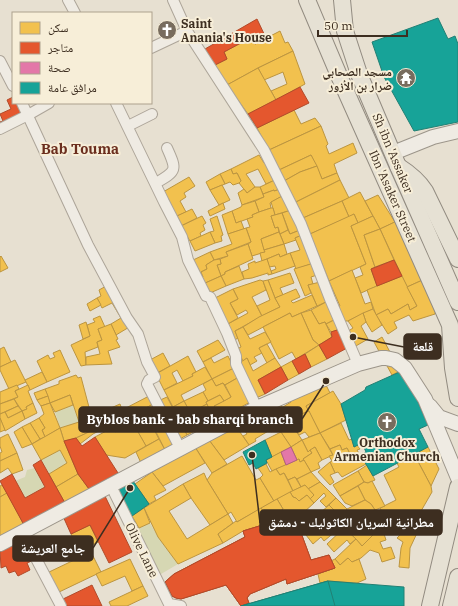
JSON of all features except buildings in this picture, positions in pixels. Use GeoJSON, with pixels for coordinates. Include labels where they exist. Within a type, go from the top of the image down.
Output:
{"type":"FeatureCollection","features":[{"type":"Feature","properties":{"kind":"main road","name":"Ibn 'Asaker Street"},"geometry":{"type":"LineString","coordinates":[[307,0],[343,85],[450,325],[453,368],[458,398]]}},
{"type":"Feature","properties":{"kind":"main road","name":"Sh ibn 'Assaker"},"geometry":{"type":"LineString","coordinates":[[342,0],[345,31],[359,74],[395,160],[458,302]]}},
{"type":"Feature","properties":{"kind":"main road"},"geometry":{"type":"LineString","coordinates":[[395,160],[414,177],[425,191],[458,259]]}},
{"type":"Feature","properties":{"kind":"main road"},"geometry":{"type":"LineString","coordinates":[[430,606],[458,487]]}},
{"type":"Feature","properties":{"kind":"main road"},"geometry":{"type":"LineString","coordinates":[[451,606],[458,577]]}},
{"type":"Feature","properties":{"kind":"street"},"geometry":{"type":"LineString","coordinates":[[68,0],[74,12]]}},
{"type":"Feature","properties":{"kind":"street"},"geometry":{"type":"LineString","coordinates":[[173,0],[187,31],[264,150],[301,224],[330,299],[358,364]]}},
{"type":"Feature","properties":{"kind":"street"},"geometry":{"type":"LineString","coordinates":[[152,48],[187,31]]}},
{"type":"Feature","properties":{"kind":"street"},"geometry":{"type":"LineString","coordinates":[[0,60],[12,84]]}},
{"type":"Feature","properties":{"kind":"street"},"geometry":{"type":"LineString","coordinates":[[22,104],[88,245],[141,340],[147,362],[155,377],[149,380],[147,384],[180,448]]}},
{"type":"Feature","properties":{"kind":"street"},"geometry":{"type":"LineString","coordinates":[[0,129],[47,104]]}},
{"type":"Feature","properties":{"kind":"street"},"geometry":{"type":"LineString","coordinates":[[117,104],[182,237],[188,260],[206,296],[210,297],[227,333],[236,356],[236,364],[257,408]]}},
{"type":"Feature","properties":{"kind":"street"},"geometry":{"type":"LineString","coordinates":[[128,126],[152,114]]}},
{"type":"Feature","properties":{"kind":"street"},"geometry":{"type":"LineString","coordinates":[[395,160],[433,137],[458,130]]}},
{"type":"Feature","properties":{"kind":"street"},"geometry":{"type":"LineString","coordinates":[[156,183],[169,176],[172,171],[174,163],[167,148]]}},
{"type":"Feature","properties":{"kind":"street"},"geometry":{"type":"LineString","coordinates":[[0,544],[110,484],[257,408],[358,364],[386,358],[395,360],[405,368],[425,399],[439,416],[458,424]]}},
{"type":"Feature","properties":{"kind":"street"},"geometry":{"type":"LineString","coordinates":[[425,399],[458,478]]}},
{"type":"Feature","properties":{"kind":"street","name":"Olive Lane"},"geometry":{"type":"LineString","coordinates":[[110,484],[169,604],[181,606]]}},
{"type":"Feature","properties":{"kind":"street"},"geometry":{"type":"LineString","coordinates":[[22,532],[61,606]]}},
{"type":"Feature","properties":{"kind":"green space"},"geometry":{"type":"Polygon","coordinates":[[[73,405],[79,422],[60,428],[55,412],[73,405]]]}},
{"type":"Feature","properties":{"kind":"green space"},"geometry":{"type":"Polygon","coordinates":[[[60,450],[67,463],[49,474],[41,460],[60,450]]]}},
{"type":"Feature","properties":{"kind":"green space"},"geometry":{"type":"Polygon","coordinates":[[[35,468],[45,487],[25,498],[15,481],[25,477],[27,470],[35,468]]]}},
{"type":"Feature","properties":{"kind":"green space"},"geometry":{"type":"Polygon","coordinates":[[[150,523],[158,537],[178,564],[156,577],[133,531],[150,523]]]}},
{"type":"Feature","properties":{"kind":"place","name":"Saint Anania's House"},"geometry":{"type":"Point","coordinates":[167,30]}},
{"type":"Feature","properties":{"kind":"place","name":"مسجد الصحابي ضرار بن الأزور"},"geometry":{"type":"Point","coordinates":[406,78]}},
{"type":"Feature","properties":{"kind":"place","name":"قلعة"},"geometry":{"type":"Point","coordinates":[353,337]}},
{"type":"Feature","properties":{"kind":"place","name":"Byblos bank - bab sharqi branch"},"geometry":{"type":"Point","coordinates":[326,381]}},
{"type":"Feature","properties":{"kind":"place","name":"Orthodox Armenian Church"},"geometry":{"type":"Point","coordinates":[387,422]}},
{"type":"Feature","properties":{"kind":"place","name":"مطرانية السريان الكاثوليك - دمشق"},"geometry":{"type":"Point","coordinates":[252,455]}},
{"type":"Feature","properties":{"kind":"place","name":"جامع العريشة"},"geometry":{"type":"Point","coordinates":[130,488]}},
{"type":"Feature","properties":{"kind":"district","name":"Bab Touma"},"geometry":{"type":"Point","coordinates":[80,149]}}]}
